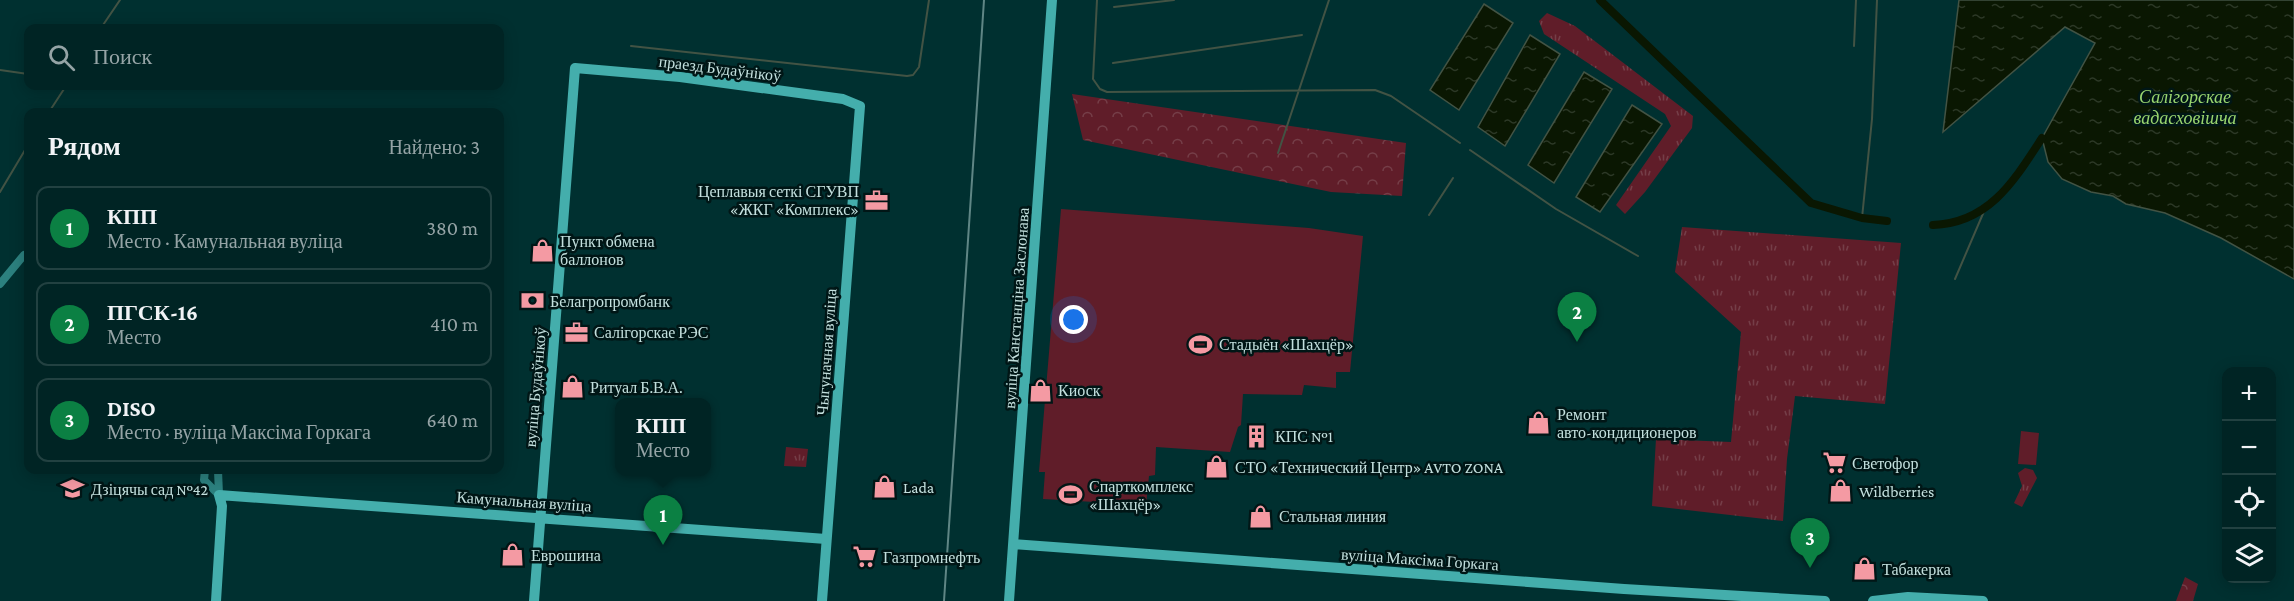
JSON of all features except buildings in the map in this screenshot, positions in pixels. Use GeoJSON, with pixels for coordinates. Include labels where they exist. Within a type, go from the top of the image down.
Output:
{"type":"FeatureCollection","features":[{"type":"Feature","properties":{"kind":"street","name":"вуліца Канстанціна Заслонава"},"geometry":{"type":"LineString","coordinates":[[1010,601],[1052,0]]}},
{"type":"Feature","properties":{"kind":"street","name":"праезд Будаўнікоў"},"geometry":{"type":"LineString","coordinates":[[575,68],[680,77],[843,99],[860,106]]}},
{"type":"Feature","properties":{"kind":"street","name":"вуліца Будаўнікоў"},"geometry":{"type":"LineString","coordinates":[[534,601],[575,68]]}},
{"type":"Feature","properties":{"kind":"street","name":"Чыгуначная вуліца"},"geometry":{"type":"LineString","coordinates":[[822,601],[860,106]]}},
{"type":"Feature","properties":{"kind":"street"},"geometry":{"type":"LineString","coordinates":[[0,284],[24,255]]}},
{"type":"Feature","properties":{"kind":"street"},"geometry":{"type":"LineString","coordinates":[[205,474],[204,480],[219,495]]}},
{"type":"Feature","properties":{"kind":"street"},"geometry":{"type":"LineString","coordinates":[[216,601],[222,506],[218,474]]}},
{"type":"Feature","properties":{"kind":"street","name":"Камунальная вуліца"},"geometry":{"type":"LineString","coordinates":[[219,495],[826,539]]}},
{"type":"Feature","properties":{"kind":"street","name":"вуліца Максіма Горкага"},"geometry":{"type":"LineString","coordinates":[[1014,544],[1624,589],[1825,601]]}},
{"type":"Feature","properties":{"kind":"street"},"geometry":{"type":"LineString","coordinates":[[1877,600],[1908,597],[1983,601]]}},
{"type":"Feature","properties":{"kind":"green space"},"geometry":{"type":"Polygon","coordinates":[[[1547,13],[1575,26],[1693,116],[1692,128],[1645,192],[1625,214],[1616,205],[1671,126],[1665,114],[1544,34],[1539,21],[1547,13]]]}},
{"type":"Feature","properties":{"kind":"green space"},"geometry":{"type":"Polygon","coordinates":[[[1072,94],[1406,143],[1402,196],[1331,192],[1083,140],[1072,94]]]}},
{"type":"Feature","properties":{"kind":"green space","name":"Стадыён «Шахцёр»"},"geometry":{"type":"Polygon","coordinates":[[[1061,209],[1309,228],[1363,236],[1350,372],[1336,372],[1336,388],[1304,385],[1302,395],[1243,394],[1241,425],[1238,427],[1230,452],[1156,447],[1155,475],[1149,476],[1146,505],[1043,499],[1045,472],[1039,472],[1061,209]]]}},
{"type":"Feature","properties":{"kind":"green space"},"geometry":{"type":"Polygon","coordinates":[[[1682,227],[1901,243],[1885,404],[1795,396],[1787,459],[1783,521],[1652,506],[1656,439],[1731,442],[1741,332],[1675,272],[1682,227]]]}},
{"type":"Feature","properties":{"kind":"green space"},"geometry":{"type":"Polygon","coordinates":[[[2021,431],[2039,433],[2036,465],[2018,464],[2021,431]]]}},
{"type":"Feature","properties":{"kind":"green space"},"geometry":{"type":"Polygon","coordinates":[[[786,447],[808,449],[806,467],[784,466],[786,447]]]}},
{"type":"Feature","properties":{"kind":"green space"},"geometry":{"type":"Polygon","coordinates":[[[2025,468],[2033,470],[2037,478],[2022,507],[2014,503],[2022,486],[2018,473],[2025,468]]]}},
{"type":"Feature","properties":{"kind":"green space"},"geometry":{"type":"Polygon","coordinates":[[[2185,577],[2198,584],[2193,601],[2176,601],[2185,577]]]}},
{"type":"Feature","properties":{"kind":"water","name":"Салігорскае вадасховішча"},"geometry":{"type":"Polygon","coordinates":[[[1959,0],[2294,0],[2294,279],[2221,238],[2165,213],[2126,204],[2113,196],[2091,192],[2062,179],[2048,162],[2042,138],[2095,43],[2065,27],[1943,132],[1959,0]]]}},
{"type":"Feature","properties":{"kind":"water"},"geometry":{"type":"Polygon","coordinates":[[[1484,4],[1513,23],[1459,110],[1430,90],[1484,4]]]}},
{"type":"Feature","properties":{"kind":"water"},"geometry":{"type":"Polygon","coordinates":[[[1530,35],[1560,54],[1505,146],[1478,127],[1530,35]]]}},
{"type":"Feature","properties":{"kind":"water"},"geometry":{"type":"Polygon","coordinates":[[[1584,72],[1612,89],[1554,183],[1528,165],[1584,72]]]}},
{"type":"Feature","properties":{"kind":"water"},"geometry":{"type":"Polygon","coordinates":[[[1632,105],[1662,124],[1600,212],[1576,197],[1632,105]]]}},
{"type":"Feature","properties":{"kind":"waterway"},"geometry":{"type":"LineString","coordinates":[[104,24],[120,0]]}},
{"type":"Feature","properties":{"kind":"waterway"},"geometry":{"type":"LineString","coordinates":[[631,46],[907,76],[913,75],[919,67],[929,0]]}},
{"type":"Feature","properties":{"kind":"waterway"},"geometry":{"type":"LineString","coordinates":[[1097,0],[1093,79],[1100,89],[1107,92],[1375,90],[1391,96],[1460,143]]}},
{"type":"Feature","properties":{"kind":"waterway"},"geometry":{"type":"LineString","coordinates":[[1114,7],[1174,0]]}},
{"type":"Feature","properties":{"kind":"waterway"},"geometry":{"type":"LineString","coordinates":[[1278,153],[1329,0]]}},
{"type":"Feature","properties":{"kind":"waterway"},"geometry":{"type":"LineString","coordinates":[[1600,0],[1811,203],[1862,218],[1887,221]]}},
{"type":"Feature","properties":{"kind":"waterway"},"geometry":{"type":"LineString","coordinates":[[1854,46],[1856,0]]}},
{"type":"Feature","properties":{"kind":"waterway"},"geometry":{"type":"LineString","coordinates":[[1862,218],[1872,119],[1877,0]]}},
{"type":"Feature","properties":{"kind":"waterway"},"geometry":{"type":"LineString","coordinates":[[1113,63],[1302,35]]}},
{"type":"Feature","properties":{"kind":"waterway"},"geometry":{"type":"LineString","coordinates":[[0,70],[24,73]]}},
{"type":"Feature","properties":{"kind":"waterway"},"geometry":{"type":"LineString","coordinates":[[52,108],[63,90]]}},
{"type":"Feature","properties":{"kind":"waterway"},"geometry":{"type":"LineString","coordinates":[[1933,225],[1970,217],[1985,208],[2010,184],[2042,138]]}},
{"type":"Feature","properties":{"kind":"waterway"},"geometry":{"type":"LineString","coordinates":[[1470,150],[1556,209],[1638,256]]}},
{"type":"Feature","properties":{"kind":"waterway"},"geometry":{"type":"LineString","coordinates":[[0,192],[24,152]]}},
{"type":"Feature","properties":{"kind":"waterway"},"geometry":{"type":"LineString","coordinates":[[1429,215],[1453,178]]}},
{"type":"Feature","properties":{"kind":"waterway"},"geometry":{"type":"LineString","coordinates":[[1955,279],[1985,209]]}},
{"type":"Feature","properties":{"kind":"railway"},"geometry":{"type":"LineString","coordinates":[[944,601],[984,0]]}},
{"type":"Feature","properties":{"kind":"place","name":"Цеплавыя сеткі СГУВП «ЖКГ «Комплекс»"},"geometry":{"type":"Point","coordinates":[877,200]}},
{"type":"Feature","properties":{"kind":"place","name":"Пункт обмена баллонов"},"geometry":{"type":"Point","coordinates":[542,250]}},
{"type":"Feature","properties":{"kind":"place","name":"Белагропромбанк"},"geometry":{"type":"Point","coordinates":[532,301]}},
{"type":"Feature","properties":{"kind":"place","name":"Салігорскае РЭС"},"geometry":{"type":"Point","coordinates":[576,332]}},
{"type":"Feature","properties":{"kind":"place","name":"ПГСК-16"},"geometry":{"type":"Point","coordinates":[1577,342]}},
{"type":"Feature","properties":{"kind":"place","name":"Стадыён «Шахцёр»"},"geometry":{"type":"Point","coordinates":[1201,344]}},
{"type":"Feature","properties":{"kind":"place","name":"Ритуал Б.В.А."},"geometry":{"type":"Point","coordinates":[572,387]}},
{"type":"Feature","properties":{"kind":"place","name":"Киоск"},"geometry":{"type":"Point","coordinates":[1040,390]}},
{"type":"Feature","properties":{"kind":"place","name":"Ремонт авто-кондиционеров"},"geometry":{"type":"Point","coordinates":[1539,423]}},
{"type":"Feature","properties":{"kind":"place","name":"КПС №1"},"geometry":{"type":"Point","coordinates":[1257,436]}},
{"type":"Feature","properties":{"kind":"place","name":"Светофор"},"geometry":{"type":"Point","coordinates":[1834,463]}},
{"type":"Feature","properties":{"kind":"place","name":"СТО «Технический Центр» AVTO ZONA"},"geometry":{"type":"Point","coordinates":[1217,467]}},
{"type":"Feature","properties":{"kind":"place","name":"Lada"},"geometry":{"type":"Point","coordinates":[885,487]}},
{"type":"Feature","properties":{"kind":"place","name":"Дзіцячы сад №42"},"geometry":{"type":"Point","coordinates":[73,489]}},
{"type":"Feature","properties":{"kind":"place","name":"Wildberries"},"geometry":{"type":"Point","coordinates":[1841,491]}},
{"type":"Feature","properties":{"kind":"place","name":"Спарткомплекс «Шахцёр»"},"geometry":{"type":"Point","coordinates":[1071,495]}},
{"type":"Feature","properties":{"kind":"place","name":"Стальная линия"},"geometry":{"type":"Point","coordinates":[1261,516]}},
{"type":"Feature","properties":{"kind":"place","name":"КПП"},"geometry":{"type":"Point","coordinates":[663,545]}},
{"type":"Feature","properties":{"kind":"place","name":"Еврошина"},"geometry":{"type":"Point","coordinates":[513,555]}},
{"type":"Feature","properties":{"kind":"place","name":"Газпромнефть"},"geometry":{"type":"Point","coordinates":[865,557]}},
{"type":"Feature","properties":{"kind":"place","name":"DISO"},"geometry":{"type":"Point","coordinates":[1810,568]}},
{"type":"Feature","properties":{"kind":"place","name":"Табакерка"},"geometry":{"type":"Point","coordinates":[1864,569]}}]}
